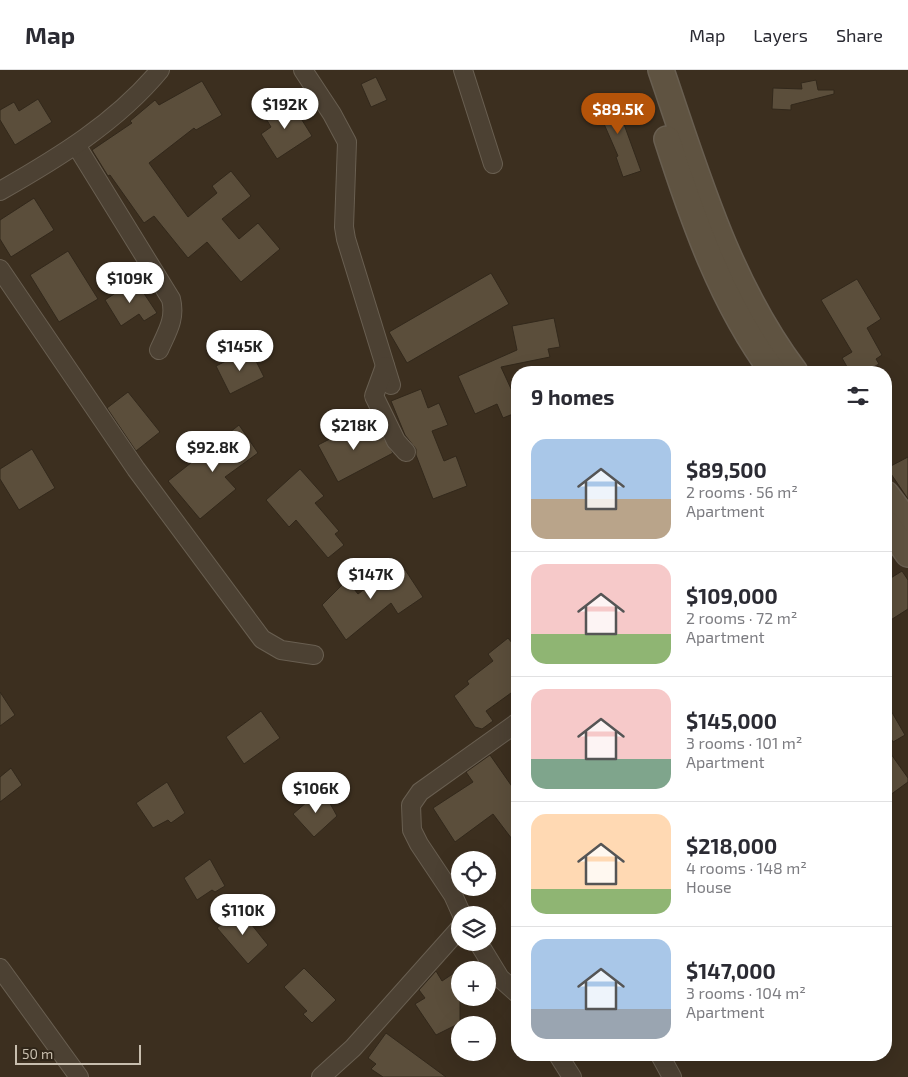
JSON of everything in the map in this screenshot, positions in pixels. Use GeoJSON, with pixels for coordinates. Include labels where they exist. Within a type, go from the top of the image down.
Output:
{"type":"FeatureCollection","features":[{"type":"Feature","properties":{"kind":"main road"},"geometry":{"type":"LineString","coordinates":[[644,70],[682,188],[702,241],[728,298],[758,352],[769,366]]}},
{"type":"Feature","properties":{"kind":"main road"},"geometry":{"type":"LineString","coordinates":[[661,70],[703,194],[732,266],[779,350],[791,366]]}},
{"type":"Feature","properties":{"kind":"main road"},"geometry":{"type":"LineString","coordinates":[[892,502],[908,523]]}},
{"type":"Feature","properties":{"kind":"main road"},"geometry":{"type":"LineString","coordinates":[[892,531],[908,554]]}},
{"type":"Feature","properties":{"kind":"street"},"geometry":{"type":"LineString","coordinates":[[0,191],[76,145],[141,92],[160,70]]}},
{"type":"Feature","properties":{"kind":"street"},"geometry":{"type":"LineString","coordinates":[[303,70],[332,114],[347,142],[344,227],[346,239],[391,386]]}},
{"type":"Feature","properties":{"kind":"street"},"geometry":{"type":"LineString","coordinates":[[463,70],[494,164]]}},
{"type":"Feature","properties":{"kind":"street"},"geometry":{"type":"LineString","coordinates":[[76,145],[171,299],[174,312],[172,324],[159,350]]}},
{"type":"Feature","properties":{"kind":"street"},"geometry":{"type":"LineString","coordinates":[[0,269],[136,469],[262,639],[281,650],[314,655]]}},
{"type":"Feature","properties":{"kind":"street"},"geometry":{"type":"LineString","coordinates":[[385,366],[374,396],[396,441],[406,452]]}},
{"type":"Feature","properties":{"kind":"street"},"geometry":{"type":"LineString","coordinates":[[458,906],[412,830],[411,805],[420,792],[511,727]]}},
{"type":"Feature","properties":{"kind":"street"},"geometry":{"type":"LineString","coordinates":[[322,1077],[353,1048],[451,938]]}},
{"type":"Feature","properties":{"kind":"street"},"geometry":{"type":"LineString","coordinates":[[484,951],[500,978],[511,988]]}},
{"type":"Feature","properties":{"kind":"street"},"geometry":{"type":"LineString","coordinates":[[0,968],[79,1077]]}},
{"type":"Feature","properties":{"kind":"street"},"geometry":{"type":"LineString","coordinates":[[562,1061],[572,1077]]}},
{"type":"Feature","properties":{"kind":"street"},"geometry":{"type":"LineString","coordinates":[[663,1061],[672,1077]]}},
{"type":"Feature","properties":{"kind":"building"},"geometry":{"type":"Polygon","coordinates":[[[376,77],[387,100],[371,107],[361,84],[376,77]]]}},
{"type":"Feature","properties":{"kind":"building"},"geometry":{"type":"Polygon","coordinates":[[[816,80],[818,90],[834,90],[834,94],[791,105],[791,110],[772,109],[773,88],[802,89],[801,83],[816,80]]]}},
{"type":"Feature","properties":{"kind":"building"},"geometry":{"type":"Polygon","coordinates":[[[202,81],[222,115],[196,130],[194,128],[149,163],[188,217],[217,193],[212,186],[231,171],[251,196],[222,219],[239,239],[258,223],[280,249],[241,282],[207,242],[188,258],[154,216],[144,223],[110,175],[108,176],[92,150],[132,123],[130,121],[155,100],[159,105],[202,81]]]}},
{"type":"Feature","properties":{"kind":"building"},"geometry":{"type":"Polygon","coordinates":[[[613,94],[641,171],[623,177],[616,157],[618,156],[594,101],[613,94]]]}},
{"type":"Feature","properties":{"kind":"building"},"geometry":{"type":"Polygon","coordinates":[[[38,99],[52,122],[15,145],[0,120],[0,110],[14,102],[19,111],[38,99]]]}},
{"type":"Feature","properties":{"kind":"building"},"geometry":{"type":"Polygon","coordinates":[[[290,101],[312,136],[277,159],[261,134],[271,127],[265,117],[290,101]]]}},
{"type":"Feature","properties":{"kind":"building"},"geometry":{"type":"Polygon","coordinates":[[[34,198],[54,230],[11,257],[0,239],[0,220],[34,198]]]}},
{"type":"Feature","properties":{"kind":"building"},"geometry":{"type":"Polygon","coordinates":[[[68,251],[98,299],[59,322],[30,275],[68,251]]]}},
{"type":"Feature","properties":{"kind":"building"},"geometry":{"type":"Polygon","coordinates":[[[491,273],[509,304],[407,363],[389,332],[491,273]]]}},
{"type":"Feature","properties":{"kind":"building"},"geometry":{"type":"Polygon","coordinates":[[[857,279],[881,319],[867,328],[882,355],[876,359],[879,364],[875,366],[847,366],[842,358],[852,352],[821,300],[857,279]]]}},
{"type":"Feature","properties":{"kind":"building"},"geometry":{"type":"Polygon","coordinates":[[[135,280],[157,313],[144,321],[139,314],[121,326],[105,300],[135,280]]]}},
{"type":"Feature","properties":{"kind":"building"},"geometry":{"type":"Polygon","coordinates":[[[554,318],[560,347],[548,349],[550,357],[501,367],[511,389],[511,415],[503,418],[497,404],[475,414],[458,376],[517,350],[512,326],[554,318]]]}},
{"type":"Feature","properties":{"kind":"building"},"geometry":{"type":"Polygon","coordinates":[[[250,349],[264,377],[230,394],[216,366],[250,349]]]}},
{"type":"Feature","properties":{"kind":"building"},"geometry":{"type":"Polygon","coordinates":[[[421,389],[428,408],[439,403],[448,425],[432,431],[444,461],[456,456],[467,486],[433,499],[416,455],[416,449],[405,435],[391,401],[421,389]]]}},
{"type":"Feature","properties":{"kind":"building"},"geometry":{"type":"Polygon","coordinates":[[[128,392],[160,432],[136,451],[107,408],[128,392]]]}},
{"type":"Feature","properties":{"kind":"building"},"geometry":{"type":"Polygon","coordinates":[[[361,423],[369,438],[380,432],[393,453],[338,482],[318,445],[361,423]]]}},
{"type":"Feature","properties":{"kind":"building"},"geometry":{"type":"Polygon","coordinates":[[[239,425],[258,453],[225,477],[236,489],[200,519],[168,481],[239,425]]]}},
{"type":"Feature","properties":{"kind":"building"},"geometry":{"type":"Polygon","coordinates":[[[32,449],[55,488],[19,510],[0,479],[0,469],[32,449]]]}},
{"type":"Feature","properties":{"kind":"building"},"geometry":{"type":"Polygon","coordinates":[[[908,457],[908,499],[892,475],[892,465],[908,457]]]}},
{"type":"Feature","properties":{"kind":"building"},"geometry":{"type":"Polygon","coordinates":[[[300,469],[324,496],[315,503],[339,531],[335,534],[344,545],[328,558],[296,520],[289,527],[266,500],[300,469]]]}},
{"type":"Feature","properties":{"kind":"building"},"geometry":{"type":"Polygon","coordinates":[[[400,562],[423,597],[398,614],[391,603],[346,640],[322,605],[347,580],[358,594],[400,562]]]}},
{"type":"Feature","properties":{"kind":"building"},"geometry":{"type":"Polygon","coordinates":[[[902,571],[908,580],[908,609],[892,619],[892,577],[902,571]]]}},
{"type":"Feature","properties":{"kind":"building"},"geometry":{"type":"Polygon","coordinates":[[[508,638],[511,642],[511,693],[486,711],[493,721],[482,729],[475,727],[454,696],[469,684],[467,681],[493,661],[488,654],[508,638]]]}},
{"type":"Feature","properties":{"kind":"building"},"geometry":{"type":"Polygon","coordinates":[[[0,692],[15,715],[0,726],[0,692]]]}},
{"type":"Feature","properties":{"kind":"building"},"geometry":{"type":"Polygon","coordinates":[[[261,711],[280,738],[244,764],[226,737],[261,711]]]}},
{"type":"Feature","properties":{"kind":"building"},"geometry":{"type":"Polygon","coordinates":[[[892,712],[905,735],[893,742],[892,740],[892,712]]]}},
{"type":"Feature","properties":{"kind":"building"},"geometry":{"type":"Polygon","coordinates":[[[490,755],[511,785],[511,838],[493,814],[455,842],[433,808],[473,782],[466,772],[490,755]]]}},
{"type":"Feature","properties":{"kind":"building"},"geometry":{"type":"Polygon","coordinates":[[[892,755],[908,778],[908,782],[892,794],[892,755]]]}},
{"type":"Feature","properties":{"kind":"building"},"geometry":{"type":"Polygon","coordinates":[[[11,768],[22,785],[0,802],[0,777],[11,768]]]}},
{"type":"Feature","properties":{"kind":"building"},"geometry":{"type":"Polygon","coordinates":[[[167,782],[185,813],[171,823],[168,820],[153,828],[136,803],[167,782]]]}},
{"type":"Feature","properties":{"kind":"building"},"geometry":{"type":"Polygon","coordinates":[[[322,789],[337,816],[314,837],[293,814],[322,789]]]}},
{"type":"Feature","properties":{"kind":"building"},"geometry":{"type":"Polygon","coordinates":[[[210,859],[225,886],[215,892],[212,890],[197,900],[184,878],[210,859]]]}},
{"type":"Feature","properties":{"kind":"building"},"geometry":{"type":"Polygon","coordinates":[[[239,909],[268,945],[248,964],[217,928],[239,909]]]}},
{"type":"Feature","properties":{"kind":"building"},"geometry":{"type":"Polygon","coordinates":[[[304,968],[336,1000],[312,1023],[303,1014],[307,1011],[284,987],[304,968]]]}},
{"type":"Feature","properties":{"kind":"building"},"geometry":{"type":"Polygon","coordinates":[[[436,971],[442,981],[451,975],[451,1006],[460,1006],[460,1016],[451,1016],[451,1028],[436,1035],[415,1004],[425,998],[419,990],[436,971]]]}},
{"type":"Feature","properties":{"kind":"building"},"geometry":{"type":"Polygon","coordinates":[[[386,1033],[446,1077],[383,1077],[371,1069],[376,1064],[368,1058],[386,1033]]]}}]}
